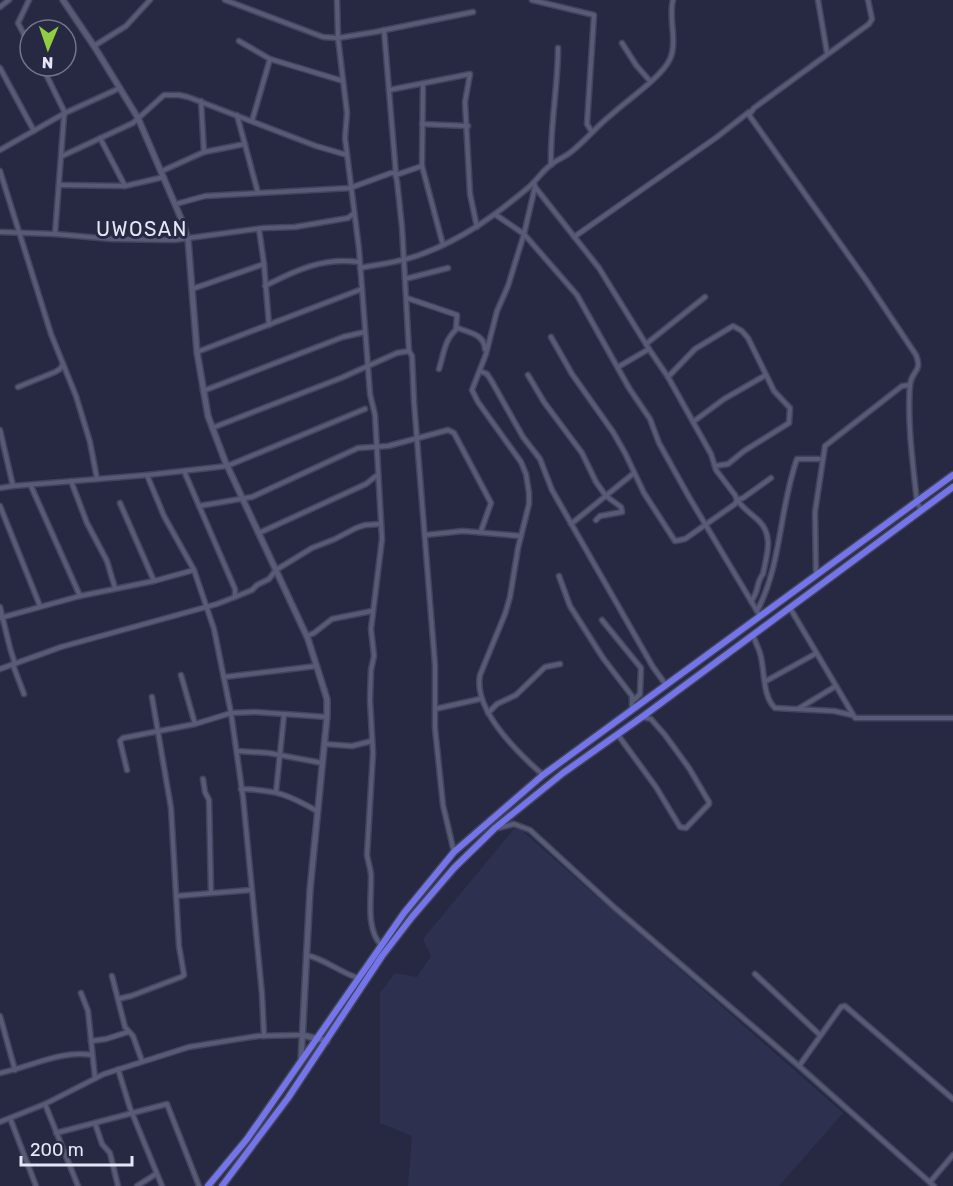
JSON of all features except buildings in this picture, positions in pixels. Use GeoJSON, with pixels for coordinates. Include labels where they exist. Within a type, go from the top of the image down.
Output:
{"type":"FeatureCollection","features":[{"type":"Feature","properties":{"kind":"highway"},"geometry":{"type":"LineString","coordinates":[[208,1186],[247,1139],[404,913],[454,852],[543,775],[953,475]]}},
{"type":"Feature","properties":{"kind":"highway"},"geometry":{"type":"LineString","coordinates":[[222,1186],[288,1098],[412,917],[454,868],[495,828],[588,754],[642,717],[953,487]]}},
{"type":"Feature","properties":{"kind":"highway"},"geometry":{"type":"LineString","coordinates":[[758,616],[763,627]]}},
{"type":"Feature","properties":{"kind":"highway"},"geometry":{"type":"LineString","coordinates":[[732,638],[737,646]]}},
{"type":"Feature","properties":{"kind":"highway"},"geometry":{"type":"LineString","coordinates":[[583,747],[588,754]]}},
{"type":"Feature","properties":{"kind":"highway"},"geometry":{"type":"LineString","coordinates":[[423,890],[429,897]]}},
{"type":"Feature","properties":{"kind":"highway"},"geometry":{"type":"LineString","coordinates":[[359,977],[367,980]]}},
{"type":"Feature","properties":{"kind":"street"},"geometry":{"type":"LineString","coordinates":[[0,7],[9,0]]}},
{"type":"Feature","properties":{"kind":"street"},"geometry":{"type":"LineString","coordinates":[[21,18],[29,0]]}},
{"type":"Feature","properties":{"kind":"street"},"geometry":{"type":"LineString","coordinates":[[63,0],[138,118],[176,204],[189,239],[197,352],[212,428],[227,466],[307,636],[327,699],[306,955],[301,1060]]}},
{"type":"Feature","properties":{"kind":"street"},"geometry":{"type":"LineString","coordinates":[[94,46],[126,27],[150,0]]}},
{"type":"Feature","properties":{"kind":"street"},"geometry":{"type":"LineString","coordinates":[[225,0],[324,37],[338,38],[473,12]]}},
{"type":"Feature","properties":{"kind":"street"},"geometry":{"type":"LineString","coordinates":[[337,0],[338,38],[347,113],[345,138],[360,265],[370,394],[375,416],[382,544],[372,611],[371,637],[374,656],[371,670],[371,804],[368,819],[367,855],[371,870],[372,926],[375,938],[381,945]]}},
{"type":"Feature","properties":{"kind":"street"},"geometry":{"type":"LineString","coordinates":[[532,0],[594,15],[587,124],[592,132]]}},
{"type":"Feature","properties":{"kind":"street"},"geometry":{"type":"LineString","coordinates":[[265,286],[298,269],[320,263],[345,260],[360,265],[404,260],[442,244],[496,215],[535,185],[551,165],[570,154],[662,70],[672,56],[673,0]]}},
{"type":"Feature","properties":{"kind":"street"},"geometry":{"type":"LineString","coordinates":[[818,0],[827,54]]}},
{"type":"Feature","properties":{"kind":"street"},"geometry":{"type":"LineString","coordinates":[[574,237],[717,137],[870,23],[872,19],[868,0]]}},
{"type":"Feature","properties":{"kind":"street"},"geometry":{"type":"LineString","coordinates":[[384,30],[407,298],[409,351],[412,356],[443,805],[454,852]]}},
{"type":"Feature","properties":{"kind":"street"},"geometry":{"type":"LineString","coordinates":[[239,41],[270,59],[343,81]]}},
{"type":"Feature","properties":{"kind":"street"},"geometry":{"type":"LineString","coordinates":[[622,43],[650,81]]}},
{"type":"Feature","properties":{"kind":"street"},"geometry":{"type":"LineString","coordinates":[[551,165],[551,121],[556,94],[558,48]]}},
{"type":"Feature","properties":{"kind":"street"},"geometry":{"type":"LineString","coordinates":[[252,120],[270,59]]}},
{"type":"Feature","properties":{"kind":"street"},"geometry":{"type":"LineString","coordinates":[[0,68],[34,131]]}},
{"type":"Feature","properties":{"kind":"street"},"geometry":{"type":"LineString","coordinates":[[389,90],[470,74],[465,102],[470,194],[477,226]]}},
{"type":"Feature","properties":{"kind":"street"},"geometry":{"type":"LineString","coordinates":[[48,78],[65,113],[55,234]]}},
{"type":"Feature","properties":{"kind":"street"},"geometry":{"type":"LineString","coordinates":[[423,84],[422,166],[442,244]]}},
{"type":"Feature","properties":{"kind":"street"},"geometry":{"type":"LineString","coordinates":[[0,150],[65,113],[120,88]]}},
{"type":"Feature","properties":{"kind":"street"},"geometry":{"type":"LineString","coordinates":[[61,157],[127,126],[164,95],[179,95],[201,102],[316,146],[347,155]]}},
{"type":"Feature","properties":{"kind":"street"},"geometry":{"type":"LineString","coordinates":[[201,102],[204,152]]}},
{"type":"Feature","properties":{"kind":"street"},"geometry":{"type":"LineString","coordinates":[[750,111],[751,119],[866,280],[916,355],[919,367],[910,385],[917,502],[922,511]]}},
{"type":"Feature","properties":{"kind":"street"},"geometry":{"type":"LineString","coordinates":[[237,115],[258,193]]}},
{"type":"Feature","properties":{"kind":"street"},"geometry":{"type":"LineString","coordinates":[[422,124],[468,126]]}},
{"type":"Feature","properties":{"kind":"street"},"geometry":{"type":"LineString","coordinates":[[100,138],[125,186]]}},
{"type":"Feature","properties":{"kind":"street"},"geometry":{"type":"LineString","coordinates":[[58,185],[125,186],[163,174],[204,152],[245,144]]}},
{"type":"Feature","properties":{"kind":"street"},"geometry":{"type":"LineString","coordinates":[[176,204],[205,196],[350,188],[391,173],[396,175],[422,166]]}},
{"type":"Feature","properties":{"kind":"street"},"geometry":{"type":"LineString","coordinates":[[0,171],[51,334],[76,396],[97,479]]}},
{"type":"Feature","properties":{"kind":"street"},"geometry":{"type":"LineString","coordinates":[[535,185],[599,268],[668,377],[719,475],[737,500],[766,530],[768,536],[763,574],[759,578],[756,596],[751,601]]}},
{"type":"Feature","properties":{"kind":"street"},"geometry":{"type":"LineString","coordinates":[[535,185],[524,234],[508,286],[497,311],[486,356],[473,386],[473,393],[513,449],[526,474],[529,504],[510,597],[478,684],[479,694],[488,713],[529,762],[543,775]]}},
{"type":"Feature","properties":{"kind":"street"},"geometry":{"type":"LineString","coordinates":[[348,218],[353,213]]}},
{"type":"Feature","properties":{"kind":"street"},"geometry":{"type":"LineString","coordinates":[[496,215],[524,234],[577,295],[629,388],[641,402],[659,444],[758,616]]}},
{"type":"Feature","properties":{"kind":"street"},"geometry":{"type":"LineString","coordinates":[[0,232],[149,241],[287,228],[348,218],[354,220]]}},
{"type":"Feature","properties":{"kind":"street"},"geometry":{"type":"LineString","coordinates":[[259,229],[269,325]]}},
{"type":"Feature","properties":{"kind":"street"},"geometry":{"type":"LineString","coordinates":[[192,289],[264,264]]}},
{"type":"Feature","properties":{"kind":"street"},"geometry":{"type":"LineString","coordinates":[[405,279],[448,268]]}},
{"type":"Feature","properties":{"kind":"street"},"geometry":{"type":"LineString","coordinates":[[197,352],[362,289]]}},
{"type":"Feature","properties":{"kind":"street"},"geometry":{"type":"LineString","coordinates":[[646,344],[705,297]]}},
{"type":"Feature","properties":{"kind":"street"},"geometry":{"type":"LineString","coordinates":[[407,298],[457,315],[456,329],[442,350],[438,369]]}},
{"type":"Feature","properties":{"kind":"street"},"geometry":{"type":"LineString","coordinates":[[668,377],[695,349],[733,326],[748,338],[774,391],[790,408],[789,423],[744,451],[728,464],[715,466]]}},
{"type":"Feature","properties":{"kind":"street"},"geometry":{"type":"LineString","coordinates":[[456,329],[482,338],[485,342],[486,356]]}},
{"type":"Feature","properties":{"kind":"street"},"geometry":{"type":"LineString","coordinates":[[203,390],[343,337],[365,332]]}},
{"type":"Feature","properties":{"kind":"street"},"geometry":{"type":"LineString","coordinates":[[551,337],[572,374],[626,453],[644,493],[675,541],[685,539],[771,478]]}},
{"type":"Feature","properties":{"kind":"street"},"geometry":{"type":"LineString","coordinates":[[618,367],[649,349]]}},
{"type":"Feature","properties":{"kind":"street"},"geometry":{"type":"LineString","coordinates":[[212,428],[398,353],[409,351]]}},
{"type":"Feature","properties":{"kind":"street"},"geometry":{"type":"LineString","coordinates":[[18,387],[55,372],[63,363]]}},
{"type":"Feature","properties":{"kind":"street"},"geometry":{"type":"LineString","coordinates":[[480,371],[487,374],[524,437],[540,459],[552,490],[666,686]]}},
{"type":"Feature","properties":{"kind":"street"},"geometry":{"type":"LineString","coordinates":[[528,375],[544,402],[582,453],[596,482],[606,496],[621,507],[622,512],[600,516],[596,520]]}},
{"type":"Feature","properties":{"kind":"street"},"geometry":{"type":"LineString","coordinates":[[693,422],[724,399],[766,375]]}},
{"type":"Feature","properties":{"kind":"street"},"geometry":{"type":"LineString","coordinates":[[816,575],[815,512],[820,464],[825,446],[902,387],[910,385]]}},
{"type":"Feature","properties":{"kind":"street"},"geometry":{"type":"LineString","coordinates":[[0,488],[227,466],[365,409]]}},
{"type":"Feature","properties":{"kind":"street"},"geometry":{"type":"LineString","coordinates":[[0,430],[12,486]]}},
{"type":"Feature","properties":{"kind":"street"},"geometry":{"type":"LineString","coordinates":[[199,506],[252,497],[265,489],[277,486],[364,447],[375,448],[448,430],[454,433],[491,503],[481,531]]}},
{"type":"Feature","properties":{"kind":"street"},"geometry":{"type":"LineString","coordinates":[[758,616],[777,551],[786,495],[797,459],[819,459]]}},
{"type":"Feature","properties":{"kind":"street"},"geometry":{"type":"LineString","coordinates":[[184,471],[235,590],[235,597]]}},
{"type":"Feature","properties":{"kind":"street"},"geometry":{"type":"LineString","coordinates":[[571,524],[634,473]]}},
{"type":"Feature","properties":{"kind":"street"},"geometry":{"type":"LineString","coordinates":[[147,475],[164,516],[194,570],[214,629],[237,751],[262,994],[264,1036]]}},
{"type":"Feature","properties":{"kind":"street"},"geometry":{"type":"LineString","coordinates":[[259,533],[366,484],[377,475]]}},
{"type":"Feature","properties":{"kind":"street"},"geometry":{"type":"LineString","coordinates":[[71,482],[87,523],[107,561],[115,588]]}},
{"type":"Feature","properties":{"kind":"street"},"geometry":{"type":"LineString","coordinates":[[31,486],[80,596]]}},
{"type":"Feature","properties":{"kind":"street"},"geometry":{"type":"LineString","coordinates":[[120,503],[154,581]]}},
{"type":"Feature","properties":{"kind":"street"},"geometry":{"type":"LineString","coordinates":[[0,506],[40,606]]}},
{"type":"Feature","properties":{"kind":"street"},"geometry":{"type":"LineString","coordinates":[[0,669],[61,647],[217,604],[247,593],[269,579],[276,570],[312,548],[356,528],[381,524]]}},
{"type":"Feature","properties":{"kind":"street"},"geometry":{"type":"LineString","coordinates":[[425,535],[481,531],[521,536]]}},
{"type":"Feature","properties":{"kind":"street"},"geometry":{"type":"LineString","coordinates":[[1,617],[194,570]]}},
{"type":"Feature","properties":{"kind":"street"},"geometry":{"type":"LineString","coordinates":[[559,576],[570,606],[633,701],[632,711]]}},
{"type":"Feature","properties":{"kind":"street"},"geometry":{"type":"LineString","coordinates":[[0,607],[24,694]]}},
{"type":"Feature","properties":{"kind":"street"},"geometry":{"type":"LineString","coordinates":[[790,608],[855,718],[953,718]]}},
{"type":"Feature","properties":{"kind":"street"},"geometry":{"type":"LineString","coordinates":[[307,636],[315,633],[332,619],[372,611]]}},
{"type":"Feature","properties":{"kind":"street"},"geometry":{"type":"LineString","coordinates":[[602,620],[641,669],[640,694],[633,701]]}},
{"type":"Feature","properties":{"kind":"street"},"geometry":{"type":"LineString","coordinates":[[753,634],[760,653],[771,705],[775,708],[834,711],[853,715]]}},
{"type":"Feature","properties":{"kind":"street"},"geometry":{"type":"LineString","coordinates":[[766,681],[815,654]]}},
{"type":"Feature","properties":{"kind":"street"},"geometry":{"type":"LineString","coordinates":[[488,713],[497,704],[516,695],[545,667],[560,664]]}},
{"type":"Feature","properties":{"kind":"street"},"geometry":{"type":"LineString","coordinates":[[224,677],[317,666]]}},
{"type":"Feature","properties":{"kind":"street"},"geometry":{"type":"LineString","coordinates":[[181,675],[195,724]]}},
{"type":"Feature","properties":{"kind":"street"},"geometry":{"type":"LineString","coordinates":[[797,709],[836,686]]}},
{"type":"Feature","properties":{"kind":"street"},"geometry":{"type":"LineString","coordinates":[[118,999],[151,989],[184,975],[179,946],[171,808],[152,697]]}},
{"type":"Feature","properties":{"kind":"street"},"geometry":{"type":"LineString","coordinates":[[435,709],[480,699]]}},
{"type":"Feature","properties":{"kind":"street"},"geometry":{"type":"LineString","coordinates":[[127,770],[120,741],[129,736],[195,724],[231,713],[255,712],[327,717]]}},
{"type":"Feature","properties":{"kind":"street"},"geometry":{"type":"LineString","coordinates":[[276,792],[284,715]]}},
{"type":"Feature","properties":{"kind":"street"},"geometry":{"type":"LineString","coordinates":[[617,734],[656,787],[680,826],[686,828],[709,802],[689,768],[665,735],[651,719],[642,717]]}},
{"type":"Feature","properties":{"kind":"street"},"geometry":{"type":"LineString","coordinates":[[325,744],[352,746],[372,741]]}},
{"type":"Feature","properties":{"kind":"street"},"geometry":{"type":"LineString","coordinates":[[237,751],[280,755],[322,763]]}},
{"type":"Feature","properties":{"kind":"street"},"geometry":{"type":"LineString","coordinates":[[203,779],[209,800],[211,892]]}},
{"type":"Feature","properties":{"kind":"street"},"geometry":{"type":"LineString","coordinates":[[240,789],[276,792],[294,797],[317,811]]}},
{"type":"Feature","properties":{"kind":"street"},"geometry":{"type":"LineString","coordinates":[[495,828],[514,824],[530,830],[624,916],[932,1184],[953,1155]]}},
{"type":"Feature","properties":{"kind":"street"},"geometry":{"type":"LineString","coordinates":[[176,896],[251,890]]}},
{"type":"Feature","properties":{"kind":"street"},"geometry":{"type":"LineString","coordinates":[[306,955],[323,959],[348,974],[359,977]]}},
{"type":"Feature","properties":{"kind":"street"},"geometry":{"type":"LineString","coordinates":[[755,974],[820,1035]]}},
{"type":"Feature","properties":{"kind":"street"},"geometry":{"type":"LineString","coordinates":[[112,976],[128,1032],[133,1036],[142,1061]]}},
{"type":"Feature","properties":{"kind":"street"},"geometry":{"type":"LineString","coordinates":[[81,993],[87,1011],[95,1078]]}},
{"type":"Feature","properties":{"kind":"street"},"geometry":{"type":"LineString","coordinates":[[799,1066],[841,1007],[845,1006],[953,1099]]}},
{"type":"Feature","properties":{"kind":"street"},"geometry":{"type":"LineString","coordinates":[[0,1016],[15,1070]]}},
{"type":"Feature","properties":{"kind":"street"},"geometry":{"type":"LineString","coordinates":[[91,1041],[128,1032]]}},
{"type":"Feature","properties":{"kind":"street"},"geometry":{"type":"LineString","coordinates":[[0,1122],[45,1104],[95,1078],[189,1047],[264,1036],[302,1035],[327,1041]]}},
{"type":"Feature","properties":{"kind":"street"},"geometry":{"type":"LineString","coordinates":[[0,1073],[60,1055],[92,1055]]}},
{"type":"Feature","properties":{"kind":"street"},"geometry":{"type":"LineString","coordinates":[[118,1069],[132,1114],[162,1186]]}},
{"type":"Feature","properties":{"kind":"street"},"geometry":{"type":"LineString","coordinates":[[45,1104],[78,1186]]}},
{"type":"Feature","properties":{"kind":"street"},"geometry":{"type":"LineString","coordinates":[[56,1133],[169,1105],[199,1186]]}},
{"type":"Feature","properties":{"kind":"street"},"geometry":{"type":"LineString","coordinates":[[10,1118],[34,1185]]}},
{"type":"Feature","properties":{"kind":"street"},"geometry":{"type":"LineString","coordinates":[[96,1123],[102,1144],[110,1153],[118,1186]]}},
{"type":"Feature","properties":{"kind":"street"},"geometry":{"type":"LineString","coordinates":[[136,1186],[156,1174]]}},
{"type":"Feature","properties":{"kind":"shaded area"},"geometry":{"type":"Polygon","coordinates":[[[514,829],[521,830],[843,1113],[779,1186],[408,1186],[412,1136],[380,1123],[380,993],[395,973],[417,977],[431,956],[423,939],[514,829]]]}},
{"type":"Feature","properties":{"kind":"district","name":"UWOSAN"},"geometry":{"type":"Point","coordinates":[142,229]}}]}
